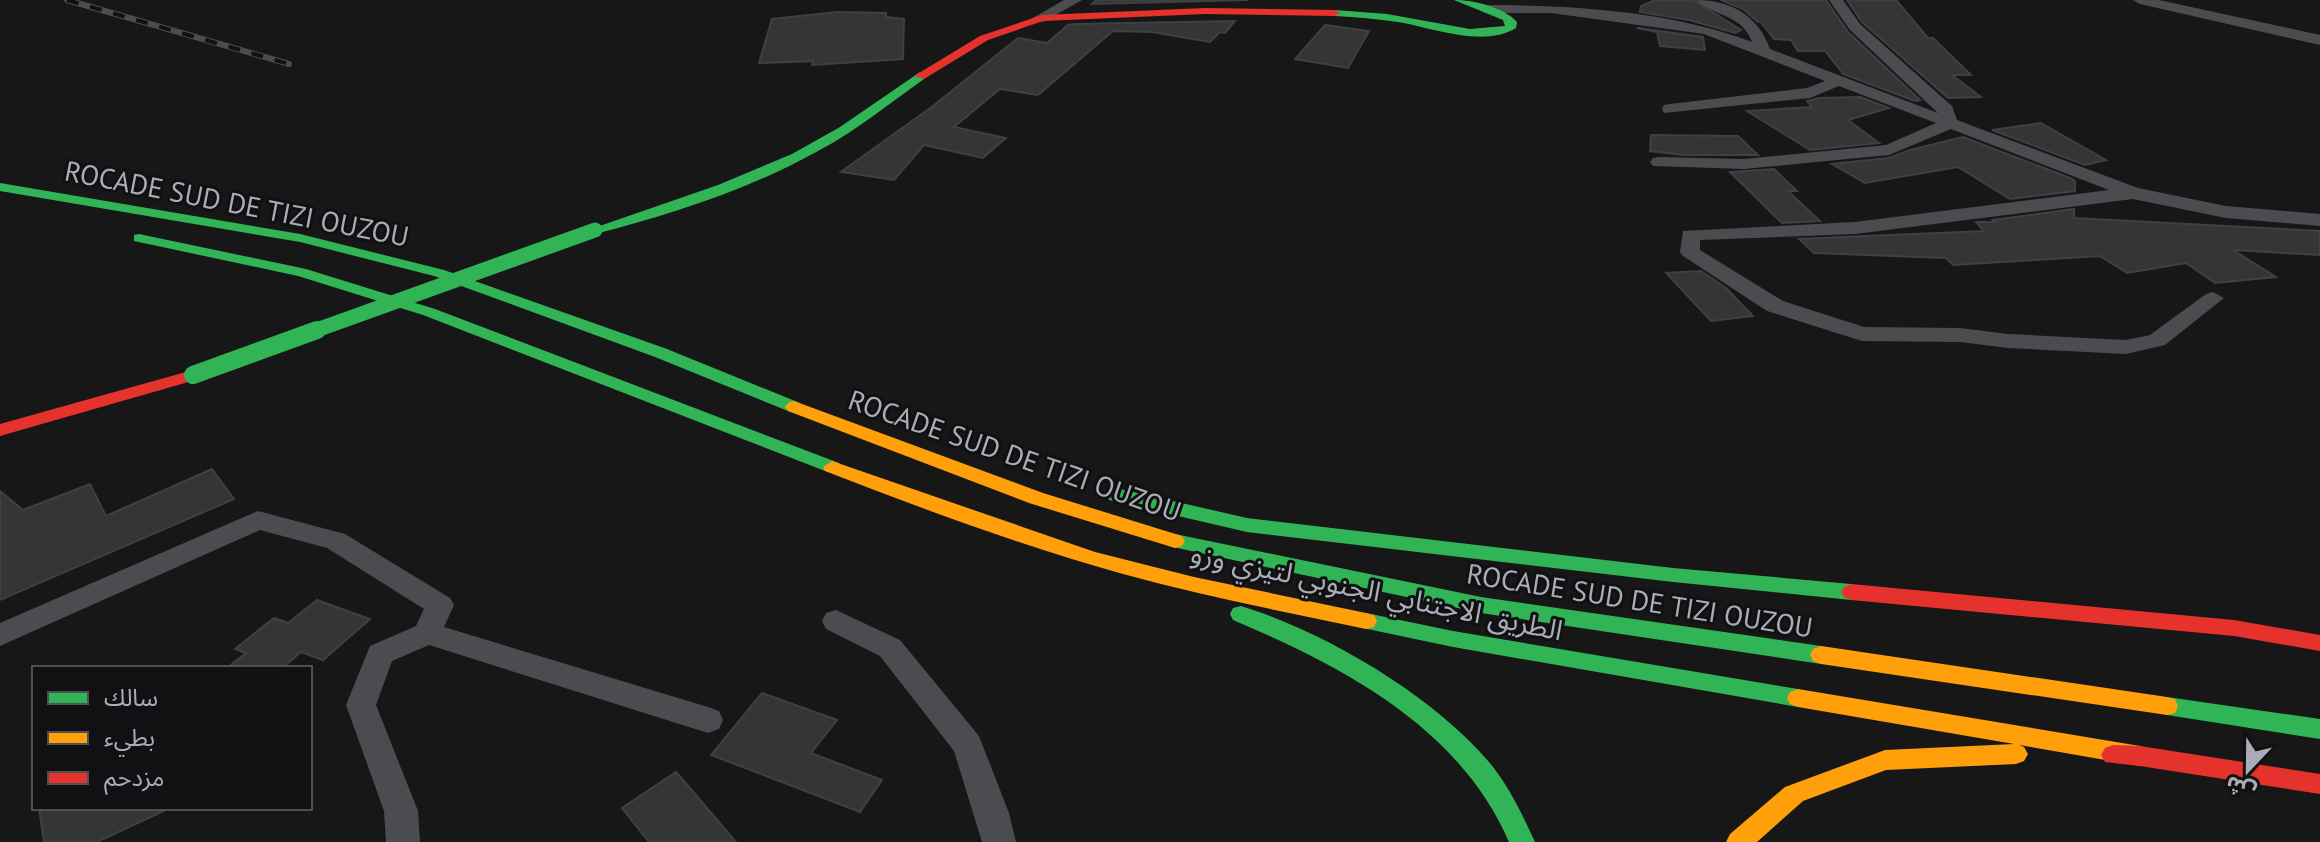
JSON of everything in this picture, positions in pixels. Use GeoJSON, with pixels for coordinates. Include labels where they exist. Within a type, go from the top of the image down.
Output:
{"type":"FeatureCollection","features":[{"type":"Feature","properties":{"kind":"main road"},"geometry":{"type":"LineString","coordinates":[[0,430],[193,375],[758,174],[799,156],[972,46],[1012,26],[1038,19],[1094,14],[1312,13],[1385,17],[1490,32],[1510,28],[1511,22],[1507,18],[1459,0]]}},
{"type":"Feature","properties":{"kind":"main road","name":"ROCADE SUD DE TIZI OUZOU"},"geometry":{"type":"LineString","coordinates":[[0,187],[300,238],[439,273],[661,353],[887,444],[1036,498],[1171,540],[1481,605],[2320,729]]}},
{"type":"Feature","properties":{"kind":"main road","name":"ROCADE SUD DE TIZI OUZOU"},"geometry":{"type":"LineString","coordinates":[[124,235],[301,272],[429,312],[626,388]]}},
{"type":"Feature","properties":{"kind":"main road","name":"الطريق الاجتنابي الجنوبي لتيزي وزو"},"geometry":{"type":"LineString","coordinates":[[626,388],[914,499],[1093,558],[1263,600],[1453,639],[2140,756]]}},
{"type":"Feature","properties":{"kind":"main road"},"geometry":{"type":"LineString","coordinates":[[887,444],[1037,478]]}},
{"type":"Feature","properties":{"kind":"main road"},"geometry":{"type":"LineString","coordinates":[[1097,491],[1247,525],[1673,575],[2234,628],[2320,643]]}},
{"type":"Feature","properties":{"kind":"main road"},"geometry":{"type":"LineString","coordinates":[[1093,558],[1281,630],[1362,672],[1417,710],[1460,749],[1503,800],[1522,842]]}},
{"type":"Feature","properties":{"kind":"main road"},"geometry":{"type":"LineString","coordinates":[[1739,842],[1794,794],[1885,760],[2018,754],[2140,756],[2320,784]]}},
{"type":"Feature","properties":{"kind":"street"},"geometry":{"type":"LineString","coordinates":[[1038,19],[1075,0]]}},
{"type":"Feature","properties":{"kind":"street"},"geometry":{"type":"LineString","coordinates":[[1703,0],[1744,18],[1758,30],[1762,49]]}},
{"type":"Feature","properties":{"kind":"street"},"geometry":{"type":"LineString","coordinates":[[1836,0],[1855,27],[1946,110],[1949,124]]}},
{"type":"Feature","properties":{"kind":"street"},"geometry":{"type":"LineString","coordinates":[[2140,0],[2320,40]]}},
{"type":"Feature","properties":{"kind":"street"},"geometry":{"type":"LineString","coordinates":[[1485,9],[1551,9],[1707,30],[2133,193],[2226,212],[2320,220]]}},
{"type":"Feature","properties":{"kind":"street"},"geometry":{"type":"LineString","coordinates":[[1670,109],[1810,93],[1838,81]]}},
{"type":"Feature","properties":{"kind":"street"},"geometry":{"type":"LineString","coordinates":[[1659,162],[1744,164],[1889,150],[1949,124]]}},
{"type":"Feature","properties":{"kind":"street"},"geometry":{"type":"LineString","coordinates":[[2133,193],[1855,228],[1690,235],[1690,252],[1775,306],[1862,334],[1960,335],[2008,341],[2126,347],[2157,340],[2213,298]]}},
{"type":"Feature","properties":{"kind":"street"},"geometry":{"type":"LineString","coordinates":[[0,635],[258,520],[336,541],[440,605],[427,633],[380,654],[361,705],[401,811],[403,842]]}},
{"type":"Feature","properties":{"kind":"street"},"geometry":{"type":"LineString","coordinates":[[836,621],[890,648],[968,745],[999,842]]}},
{"type":"Feature","properties":{"kind":"street"},"geometry":{"type":"LineString","coordinates":[[427,633],[708,720]]}},
{"type":"Feature","properties":{"kind":"building"},"geometry":{"type":"Polygon","coordinates":[[[1096,0],[1248,0],[1092,4],[1096,0]]]}},
{"type":"Feature","properties":{"kind":"building"},"geometry":{"type":"Polygon","coordinates":[[[1655,0],[1693,0],[1741,30],[1735,33],[1689,20],[1640,12],[1641,6],[1655,0]]]}},
{"type":"Feature","properties":{"kind":"building"},"geometry":{"type":"Polygon","coordinates":[[[1721,0],[1826,0],[1848,32],[1920,100],[1915,101],[1843,74],[1825,51],[1798,51],[1791,40],[1774,39],[1760,21],[1743,9],[1721,0]]]}},
{"type":"Feature","properties":{"kind":"building"},"geometry":{"type":"Polygon","coordinates":[[[1847,0],[1896,0],[1928,38],[1933,38],[1971,75],[1952,75],[1981,97],[1948,98],[1862,22],[1847,0]]]}},
{"type":"Feature","properties":{"kind":"building"},"geometry":{"type":"Polygon","coordinates":[[[838,12],[886,13],[886,17],[904,19],[903,59],[812,65],[813,61],[759,63],[772,19],[838,12]]]}},
{"type":"Feature","properties":{"kind":"building"},"geometry":{"type":"Polygon","coordinates":[[[1235,21],[1225,33],[1220,32],[1210,42],[1152,32],[1113,31],[1038,95],[1000,89],[954,127],[1006,138],[983,158],[924,145],[894,180],[841,172],[933,106],[1018,38],[1047,43],[1068,25],[1074,24],[1235,21]]]}},
{"type":"Feature","properties":{"kind":"building"},"geometry":{"type":"Polygon","coordinates":[[[1325,25],[1369,31],[1348,68],[1295,59],[1325,25]]]}},
{"type":"Feature","properties":{"kind":"building"},"geometry":{"type":"Polygon","coordinates":[[[1637,28],[1703,37],[1705,50],[1660,46],[1657,32],[1637,28]]]}},
{"type":"Feature","properties":{"kind":"building"},"geometry":{"type":"Polygon","coordinates":[[[1860,97],[1889,108],[1848,120],[1879,143],[1810,150],[1747,111],[1812,107],[1807,101],[1819,98],[1860,97]]]}},
{"type":"Feature","properties":{"kind":"building"},"geometry":{"type":"Polygon","coordinates":[[[2041,123],[2106,160],[2085,165],[1992,130],[2041,123]]]}},
{"type":"Feature","properties":{"kind":"building"},"geometry":{"type":"Polygon","coordinates":[[[1651,135],[1738,136],[1758,155],[1684,155],[1650,151],[1651,135]]]}},
{"type":"Feature","properties":{"kind":"building"},"geometry":{"type":"Polygon","coordinates":[[[1963,137],[2070,178],[2075,181],[2075,191],[2010,199],[1958,167],[1865,183],[1832,164],[1889,158],[1963,137]]]}},
{"type":"Feature","properties":{"kind":"building"},"geometry":{"type":"Polygon","coordinates":[[[1774,169],[1797,191],[1788,191],[1820,221],[1782,223],[1730,172],[1774,169]]]}},
{"type":"Feature","properties":{"kind":"building"},"geometry":{"type":"Polygon","coordinates":[[[2074,209],[2074,218],[2320,231],[2320,255],[2233,250],[2276,277],[2215,283],[2186,263],[2127,273],[2100,256],[1953,265],[1946,258],[1814,253],[1799,239],[1984,231],[1976,222],[1996,222],[1993,220],[2074,209]]]}},
{"type":"Feature","properties":{"kind":"building"},"geometry":{"type":"Polygon","coordinates":[[[1701,271],[1726,288],[1753,316],[1711,321],[1666,273],[1701,271]]]}},
{"type":"Feature","properties":{"kind":"building"},"geometry":{"type":"Polygon","coordinates":[[[212,469],[234,499],[0,600],[0,491],[23,510],[90,484],[106,516],[212,469]]]}},
{"type":"Feature","properties":{"kind":"building"},"geometry":{"type":"Polygon","coordinates":[[[317,600],[370,619],[323,660],[301,652],[284,666],[230,666],[246,653],[235,649],[274,618],[288,623],[317,600]]]}},
{"type":"Feature","properties":{"kind":"building"},"geometry":{"type":"Polygon","coordinates":[[[762,693],[837,720],[811,753],[882,780],[860,812],[711,755],[762,693]]]}},
{"type":"Feature","properties":{"kind":"building"},"geometry":{"type":"Polygon","coordinates":[[[676,772],[736,842],[649,842],[622,808],[676,772]]]}},
{"type":"Feature","properties":{"kind":"building"},"geometry":{"type":"Polygon","coordinates":[[[39,810],[166,810],[97,842],[44,842],[39,810]]]}},
{"type":"Feature","properties":{"kind":"railway"},"geometry":{"type":"LineString","coordinates":[[67,0],[289,64]]}},
{"type":"Feature","properties":{"kind":"traffic: fast"},"geometry":{"type":"LineString","coordinates":[[1335,13],[1387,17],[1470,32],[1510,28],[1511,22],[1507,18],[1459,0]]}},
{"type":"Feature","properties":{"kind":"traffic: fast"},"geometry":{"type":"LineString","coordinates":[[595,230],[723,188],[797,157],[845,130],[920,76]]}},
{"type":"Feature","properties":{"kind":"traffic: fast"},"geometry":{"type":"LineString","coordinates":[[0,187],[300,238],[439,273],[661,353],[794,407]]}},
{"type":"Feature","properties":{"kind":"traffic: fast"},"geometry":{"type":"LineString","coordinates":[[193,375],[595,230]]}},
{"type":"Feature","properties":{"kind":"traffic: fast"},"geometry":{"type":"LineString","coordinates":[[139,238],[301,272],[429,312],[832,467]]}},
{"type":"Feature","properties":{"kind":"traffic: fast"},"geometry":{"type":"LineString","coordinates":[[1116,495],[1247,525],[1673,575],[1851,592]]}},
{"type":"Feature","properties":{"kind":"traffic: fast"},"geometry":{"type":"LineString","coordinates":[[1175,541],[1481,605],[1821,655]]}},
{"type":"Feature","properties":{"kind":"traffic: fast"},"geometry":{"type":"LineString","coordinates":[[1241,614],[1351,667],[1422,713],[1481,770],[1504,803],[1522,842]]}},
{"type":"Feature","properties":{"kind":"traffic: fast"},"geometry":{"type":"LineString","coordinates":[[1366,621],[1453,639],[1798,698]]}},
{"type":"Feature","properties":{"kind":"traffic: fast"},"geometry":{"type":"LineString","coordinates":[[2167,706],[2320,729]]}},
{"type":"Feature","properties":{"kind":"traffic: slow"},"geometry":{"type":"LineString","coordinates":[[794,407],[1036,498],[1175,541]]}},
{"type":"Feature","properties":{"kind":"traffic: slow"},"geometry":{"type":"LineString","coordinates":[[832,467],[961,515],[1092,558],[1194,584],[1366,621]]}},
{"type":"Feature","properties":{"kind":"traffic: slow"},"geometry":{"type":"LineString","coordinates":[[1821,655],[2167,706]]}},
{"type":"Feature","properties":{"kind":"traffic: slow"},"geometry":{"type":"LineString","coordinates":[[1798,698],[2140,756]]}},
{"type":"Feature","properties":{"kind":"traffic: slow"},"geometry":{"type":"LineString","coordinates":[[1739,842],[1794,794],[1885,760],[2016,754]]}},
{"type":"Feature","properties":{"kind":"traffic: jam"},"geometry":{"type":"LineString","coordinates":[[920,76],[984,38],[1042,18],[1205,11],[1335,13]]}},
{"type":"Feature","properties":{"kind":"traffic: jam"},"geometry":{"type":"LineString","coordinates":[[0,430],[193,375]]}},
{"type":"Feature","properties":{"kind":"traffic: jam"},"geometry":{"type":"LineString","coordinates":[[1851,592],[2234,628],[2320,643]]}},
{"type":"Feature","properties":{"kind":"traffic: jam"},"geometry":{"type":"LineString","coordinates":[[2113,755],[2140,756],[2320,784]]}}]}
